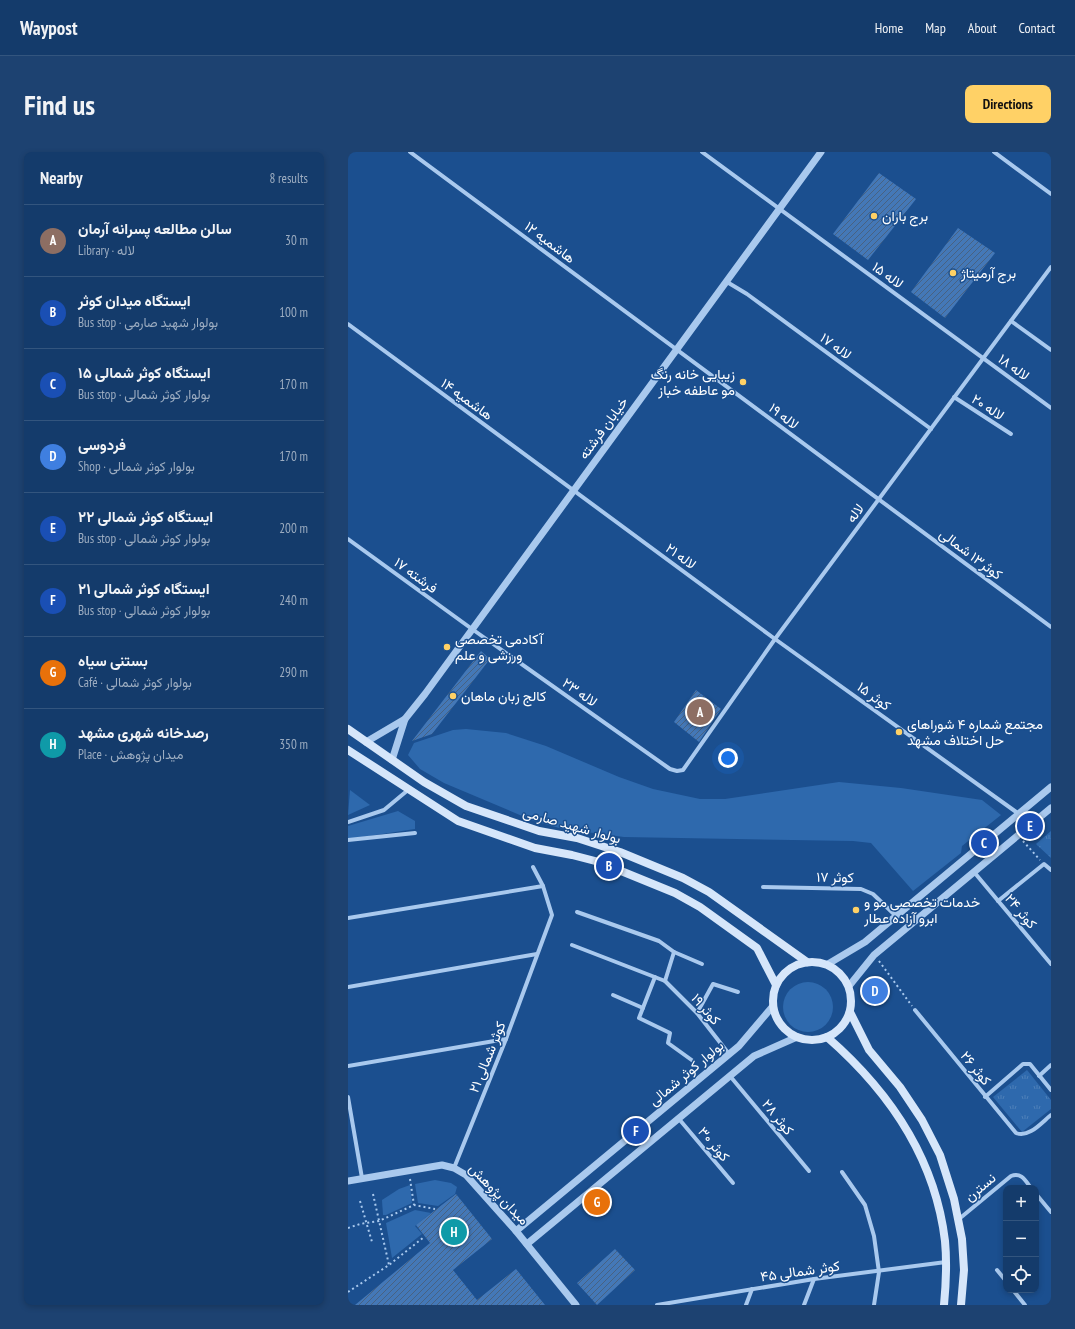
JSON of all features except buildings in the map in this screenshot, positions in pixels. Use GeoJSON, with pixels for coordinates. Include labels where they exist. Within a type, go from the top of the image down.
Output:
{"type":"FeatureCollection","features":[{"type":"Feature","properties":{"kind":"main road","name":"بولوار شهید صارمی"},"geometry":{"type":"LineString","coordinates":[[348,729],[424,782],[466,806],[539,831],[577,838],[620,852],[683,878],[709,892],[807,962]]}},
{"type":"Feature","properties":{"kind":"main road","name":"بولوار شهید صارمی"},"geometry":{"type":"LineString","coordinates":[[348,750],[458,821],[535,848],[599,862],[675,894],[700,907],[756,948],[776,986]]}},
{"type":"Feature","properties":{"kind":"main road"},"geometry":{"type":"LineString","coordinates":[[807,962],[828,964],[837,970],[849,986],[852,999],[850,1012],[840,1029],[827,1037],[807,1040],[797,1037],[788,1032],[781,1025],[773,1006],[773,995],[776,986],[788,969],[807,962]]}},
{"type":"Feature","properties":{"kind":"main road"},"geometry":{"type":"LineString","coordinates":[[850,1012],[869,1050],[900,1087],[922,1120],[940,1155],[959,1219],[964,1270],[962,1305]]}},
{"type":"Feature","properties":{"kind":"main road"},"geometry":{"type":"LineString","coordinates":[[827,1037],[855,1062],[886,1098],[907,1129],[924,1162],[937,1204],[945,1240],[946,1262],[944,1305]]}},
{"type":"Feature","properties":{"kind":"street","name":"هاشمیه ۱۲"},"geometry":{"type":"LineString","coordinates":[[410,152],[677,350]]}},
{"type":"Feature","properties":{"kind":"street","name":"لاله ۱۵"},"geometry":{"type":"LineString","coordinates":[[702,152],[983,358]]}},
{"type":"Feature","properties":{"kind":"street","name":"خیابان فرشته"},"geometry":{"type":"LineString","coordinates":[[392,760],[405,719],[821,152]]}},
{"type":"Feature","properties":{"kind":"street"},"geometry":{"type":"LineString","coordinates":[[994,152],[1051,194]]}},
{"type":"Feature","properties":{"kind":"street","name":"لاله"},"geometry":{"type":"LineString","coordinates":[[677,771],[683,770],[775,639],[1051,267]]}},
{"type":"Feature","properties":{"kind":"street","name":"لاله ۱۷"},"geometry":{"type":"LineString","coordinates":[[727,282],[747,294],[931,429]]}},
{"type":"Feature","properties":{"kind":"street"},"geometry":{"type":"LineString","coordinates":[[1011,321],[1051,350]]}},
{"type":"Feature","properties":{"kind":"street","name":"هاشمیه ۱۴"},"geometry":{"type":"LineString","coordinates":[[348,324],[574,490]]}},
{"type":"Feature","properties":{"kind":"street","name":"لاله ۱۹"},"geometry":{"type":"LineString","coordinates":[[677,350],[879,499]]}},
{"type":"Feature","properties":{"kind":"street","name":"لاله ۱۸"},"geometry":{"type":"LineString","coordinates":[[983,358],[1051,408]]}},
{"type":"Feature","properties":{"kind":"street","name":"لاله ۲۰"},"geometry":{"type":"LineString","coordinates":[[954,397],[1011,434]]}},
{"type":"Feature","properties":{"kind":"street","name":"لاله ۲۱"},"geometry":{"type":"LineString","coordinates":[[574,490],[775,639]]}},
{"type":"Feature","properties":{"kind":"street","name":"کوثر۱۳ شمالی"},"geometry":{"type":"LineString","coordinates":[[879,499],[1051,627]]}},
{"type":"Feature","properties":{"kind":"street","name":"فرشته ۱۷"},"geometry":{"type":"LineString","coordinates":[[348,539],[472,629]]}},
{"type":"Feature","properties":{"kind":"street","name":"لاله ۲۳"},"geometry":{"type":"LineString","coordinates":[[472,629],[670,769],[677,771]]}},
{"type":"Feature","properties":{"kind":"street","name":"کوثر ۱۵"},"geometry":{"type":"LineString","coordinates":[[775,639],[1019,814]]}},
{"type":"Feature","properties":{"kind":"street","name":"خیابان فرشته"},"geometry":{"type":"LineString","coordinates":[[366,742],[405,719]]}},
{"type":"Feature","properties":{"kind":"street"},"geometry":{"type":"LineString","coordinates":[[828,964],[865,942],[1051,787]]}},
{"type":"Feature","properties":{"kind":"street"},"geometry":{"type":"LineString","coordinates":[[348,822],[384,810],[408,790]]}},
{"type":"Feature","properties":{"kind":"street"},"geometry":{"type":"LineString","coordinates":[[849,986],[874,955],[1051,808]]}},
{"type":"Feature","properties":{"kind":"street"},"geometry":{"type":"LineString","coordinates":[[348,840],[414,832]]}},
{"type":"Feature","properties":{"kind":"street"},"geometry":{"type":"LineString","coordinates":[[998,901],[1044,864],[1051,870]]}},
{"type":"Feature","properties":{"kind":"street","name":"کوثر شمالی ۲۱"},"geometry":{"type":"LineString","coordinates":[[454,1168],[506,1039],[552,915],[543,886],[533,867]]}},
{"type":"Feature","properties":{"kind":"street","name":"کوثر ۲۴"},"geometry":{"type":"LineString","coordinates":[[974,872],[1051,964]]}},
{"type":"Feature","properties":{"kind":"street"},"geometry":{"type":"LineString","coordinates":[[348,918],[543,886]]}},
{"type":"Feature","properties":{"kind":"street","name":"کوثر ۱۷"},"geometry":{"type":"LineString","coordinates":[[764,887],[861,889],[873,894],[896,916]]}},
{"type":"Feature","properties":{"kind":"street"},"geometry":{"type":"LineString","coordinates":[[577,912],[659,942],[674,952],[702,964]]}},
{"type":"Feature","properties":{"kind":"street"},"geometry":{"type":"LineString","coordinates":[[572,945],[665,981],[674,952]]}},
{"type":"Feature","properties":{"kind":"street"},"geometry":{"type":"LineString","coordinates":[[348,987],[538,954]]}},
{"type":"Feature","properties":{"kind":"street"},"geometry":{"type":"LineString","coordinates":[[655,977],[639,1018],[670,1033],[668,1043],[693,1062]]}},
{"type":"Feature","properties":{"kind":"street","name":"کوثر ۱۹"},"geometry":{"type":"LineString","coordinates":[[665,981],[696,1013],[729,1054]]}},
{"type":"Feature","properties":{"kind":"street"},"geometry":{"type":"LineString","coordinates":[[696,1013],[713,984],[738,992]]}},
{"type":"Feature","properties":{"kind":"street"},"geometry":{"type":"LineString","coordinates":[[613,995],[643,1008]]}},
{"type":"Feature","properties":{"kind":"street","name":"بولوار کوثر شمالی"},"geometry":{"type":"LineString","coordinates":[[516,1231],[739,1046],[773,1006]]}},
{"type":"Feature","properties":{"kind":"street","name":"کوثر ۲۶"},"geometry":{"type":"LineString","coordinates":[[915,1010],[1016,1134],[1027,1134],[1051,1115]]}},
{"type":"Feature","properties":{"kind":"street"},"geometry":{"type":"LineString","coordinates":[[527,1244],[754,1056],[797,1037]]}},
{"type":"Feature","properties":{"kind":"street"},"geometry":{"type":"LineString","coordinates":[[348,1066],[506,1039]]}},
{"type":"Feature","properties":{"kind":"street"},"geometry":{"type":"LineString","coordinates":[[985,1097],[1023,1064],[1030,1064],[1038,1076],[1051,1090]]}},
{"type":"Feature","properties":{"kind":"street"},"geometry":{"type":"LineString","coordinates":[[1038,1076],[1051,1065]]}},
{"type":"Feature","properties":{"kind":"street","name":"کوثر ۲۸"},"geometry":{"type":"LineString","coordinates":[[730,1076],[809,1171]]}},
{"type":"Feature","properties":{"kind":"street"},"geometry":{"type":"LineString","coordinates":[[348,1098],[362,1178]]}},
{"type":"Feature","properties":{"kind":"street","name":"کوثر ۳۰"},"geometry":{"type":"LineString","coordinates":[[679,1119],[733,1183]]}},
{"type":"Feature","properties":{"kind":"street","name":"میدان پژوهش"},"geometry":{"type":"LineString","coordinates":[[348,1181],[409,1172],[442,1165],[454,1168],[466,1175],[516,1231],[576,1305]]}},
{"type":"Feature","properties":{"kind":"street"},"geometry":{"type":"LineString","coordinates":[[842,1172],[865,1205],[874,1236],[879,1272],[874,1305]]}},
{"type":"Feature","properties":{"kind":"street","name":"نسترن"},"geometry":{"type":"LineString","coordinates":[[959,1219],[1011,1176],[1016,1174],[1021,1176],[1028,1185]]}},
{"type":"Feature","properties":{"kind":"street"},"geometry":{"type":"LineString","coordinates":[[1039,1198],[1051,1212]]}},
{"type":"Feature","properties":{"kind":"street","name":"کوثر شمالی ۴۵"},"geometry":{"type":"LineString","coordinates":[[657,1305],[814,1279],[879,1272],[946,1262]]}},
{"type":"Feature","properties":{"kind":"street"},"geometry":{"type":"LineString","coordinates":[[997,1270],[1003,1277]]}},
{"type":"Feature","properties":{"kind":"street"},"geometry":{"type":"LineString","coordinates":[[804,1305],[814,1279]]}},
{"type":"Feature","properties":{"kind":"street"},"geometry":{"type":"LineString","coordinates":[[746,1305],[752,1289]]}},
{"type":"Feature","properties":{"kind":"street"},"geometry":{"type":"LineString","coordinates":[[1015,1293],[1025,1305]]}},
{"type":"Feature","properties":{"kind":"path"},"geometry":{"type":"LineString","coordinates":[[1018,836],[1044,864]]}},
{"type":"Feature","properties":{"kind":"path"},"geometry":{"type":"LineString","coordinates":[[874,955],[915,1010]]}},
{"type":"Feature","properties":{"kind":"path"},"geometry":{"type":"LineString","coordinates":[[409,1172],[414,1205]]}},
{"type":"Feature","properties":{"kind":"path"},"geometry":{"type":"LineString","coordinates":[[373,1194],[389,1265]]}},
{"type":"Feature","properties":{"kind":"path"},"geometry":{"type":"LineString","coordinates":[[360,1201],[372,1242]]}},
{"type":"Feature","properties":{"kind":"path"},"geometry":{"type":"LineString","coordinates":[[348,1228],[379,1221],[414,1205],[435,1209]]}},
{"type":"Feature","properties":{"kind":"path"},"geometry":{"type":"LineString","coordinates":[[348,1292],[389,1265],[424,1237]]}},
{"type":"Feature","properties":{"kind":"green space"},"geometry":{"type":"Polygon","coordinates":[[[466,729],[506,733],[546,746],[619,777],[653,789],[700,799],[725,799],[839,782],[901,788],[982,800],[1001,815],[962,846],[961,853],[913,891],[871,843],[853,841],[624,837],[563,829],[534,821],[444,783],[420,769],[408,755],[414,743],[453,730],[466,729]]]}},
{"type":"Feature","properties":{"kind":"green space"},"geometry":{"type":"Polygon","coordinates":[[[350,790],[370,805],[348,815],[350,790]]]}},
{"type":"Feature","properties":{"kind":"green space"},"geometry":{"type":"Polygon","coordinates":[[[398,811],[415,821],[415,829],[348,838],[348,826],[398,811]]]}},
{"type":"Feature","properties":{"kind":"green space"},"geometry":{"type":"Polygon","coordinates":[[[1051,831],[1051,858],[1036,844],[1051,831]]]}},
{"type":"Feature","properties":{"kind":"green space"},"geometry":{"type":"Polygon","coordinates":[[[808,982],[817,984],[826,989],[831,998],[833,1007],[831,1016],[826,1025],[817,1030],[808,1032],[799,1030],[790,1025],[785,1016],[783,1007],[785,998],[790,989],[799,984],[808,982]]]}},
{"type":"Feature","properties":{"kind":"green space"},"geometry":{"type":"Polygon","coordinates":[[[1027,1070],[1051,1100],[1051,1109],[1022,1132],[993,1097],[1027,1070]]]}},
{"type":"Feature","properties":{"kind":"green space"},"geometry":{"type":"Polygon","coordinates":[[[435,1180],[451,1183],[457,1187],[455,1194],[438,1206],[418,1203],[415,1184],[435,1180]]]}},
{"type":"Feature","properties":{"kind":"green space"},"geometry":{"type":"Polygon","coordinates":[[[410,1185],[412,1203],[383,1215],[382,1200],[399,1189],[410,1185]]]}},
{"type":"Feature","properties":{"kind":"green space"},"geometry":{"type":"Polygon","coordinates":[[[415,1210],[431,1213],[415,1226],[422,1234],[392,1258],[386,1223],[415,1210]]]}},
{"type":"Feature","properties":{"kind":"place","name":"برج باران"},"geometry":{"type":"Point","coordinates":[874,216]}},
{"type":"Feature","properties":{"kind":"place","name":"برج آرمیتاژ"},"geometry":{"type":"Point","coordinates":[953,273]}},
{"type":"Feature","properties":{"kind":"place","name":"زیبایی خانه رنگ مو عاطفه خباز"},"geometry":{"type":"Point","coordinates":[743,382]}},
{"type":"Feature","properties":{"kind":"place","name":"آکادمی تخصصی ورزشی و علم"},"geometry":{"type":"Point","coordinates":[447,647]}},
{"type":"Feature","properties":{"kind":"place","name":"کالج زبان ماهان"},"geometry":{"type":"Point","coordinates":[453,696]}},
{"type":"Feature","properties":{"kind":"place","name":"سالن مطالعه پسرانه آرمان"},"geometry":{"type":"Point","coordinates":[700,712]}},
{"type":"Feature","properties":{"kind":"place","name":"مجتمع شماره ۴ شوراهای حل اختلاف مشهد"},"geometry":{"type":"Point","coordinates":[899,732]}},
{"type":"Feature","properties":{"kind":"place","name":"ایستگاه کوثر شمالی ۲۲"},"geometry":{"type":"Point","coordinates":[1030,826]}},
{"type":"Feature","properties":{"kind":"place","name":"ایستگاه کوثر شمالی ۱۵"},"geometry":{"type":"Point","coordinates":[984,843]}},
{"type":"Feature","properties":{"kind":"place","name":"ایستگاه میدان کوثر"},"geometry":{"type":"Point","coordinates":[609,866]}},
{"type":"Feature","properties":{"kind":"place","name":"خدمات تخصصی مو و ابرو آزاده عطار"},"geometry":{"type":"Point","coordinates":[856,910]}},
{"type":"Feature","properties":{"kind":"place","name":"فردوسی"},"geometry":{"type":"Point","coordinates":[875,991]}},
{"type":"Feature","properties":{"kind":"place","name":"ایستگاه کوثر شمالی ۲۱"},"geometry":{"type":"Point","coordinates":[636,1131]}},
{"type":"Feature","properties":{"kind":"place","name":"بستنی سیاه"},"geometry":{"type":"Point","coordinates":[597,1202]}},
{"type":"Feature","properties":{"kind":"place","name":"رصدخانه شهری مشهد"},"geometry":{"type":"Point","coordinates":[454,1232]}}]}
